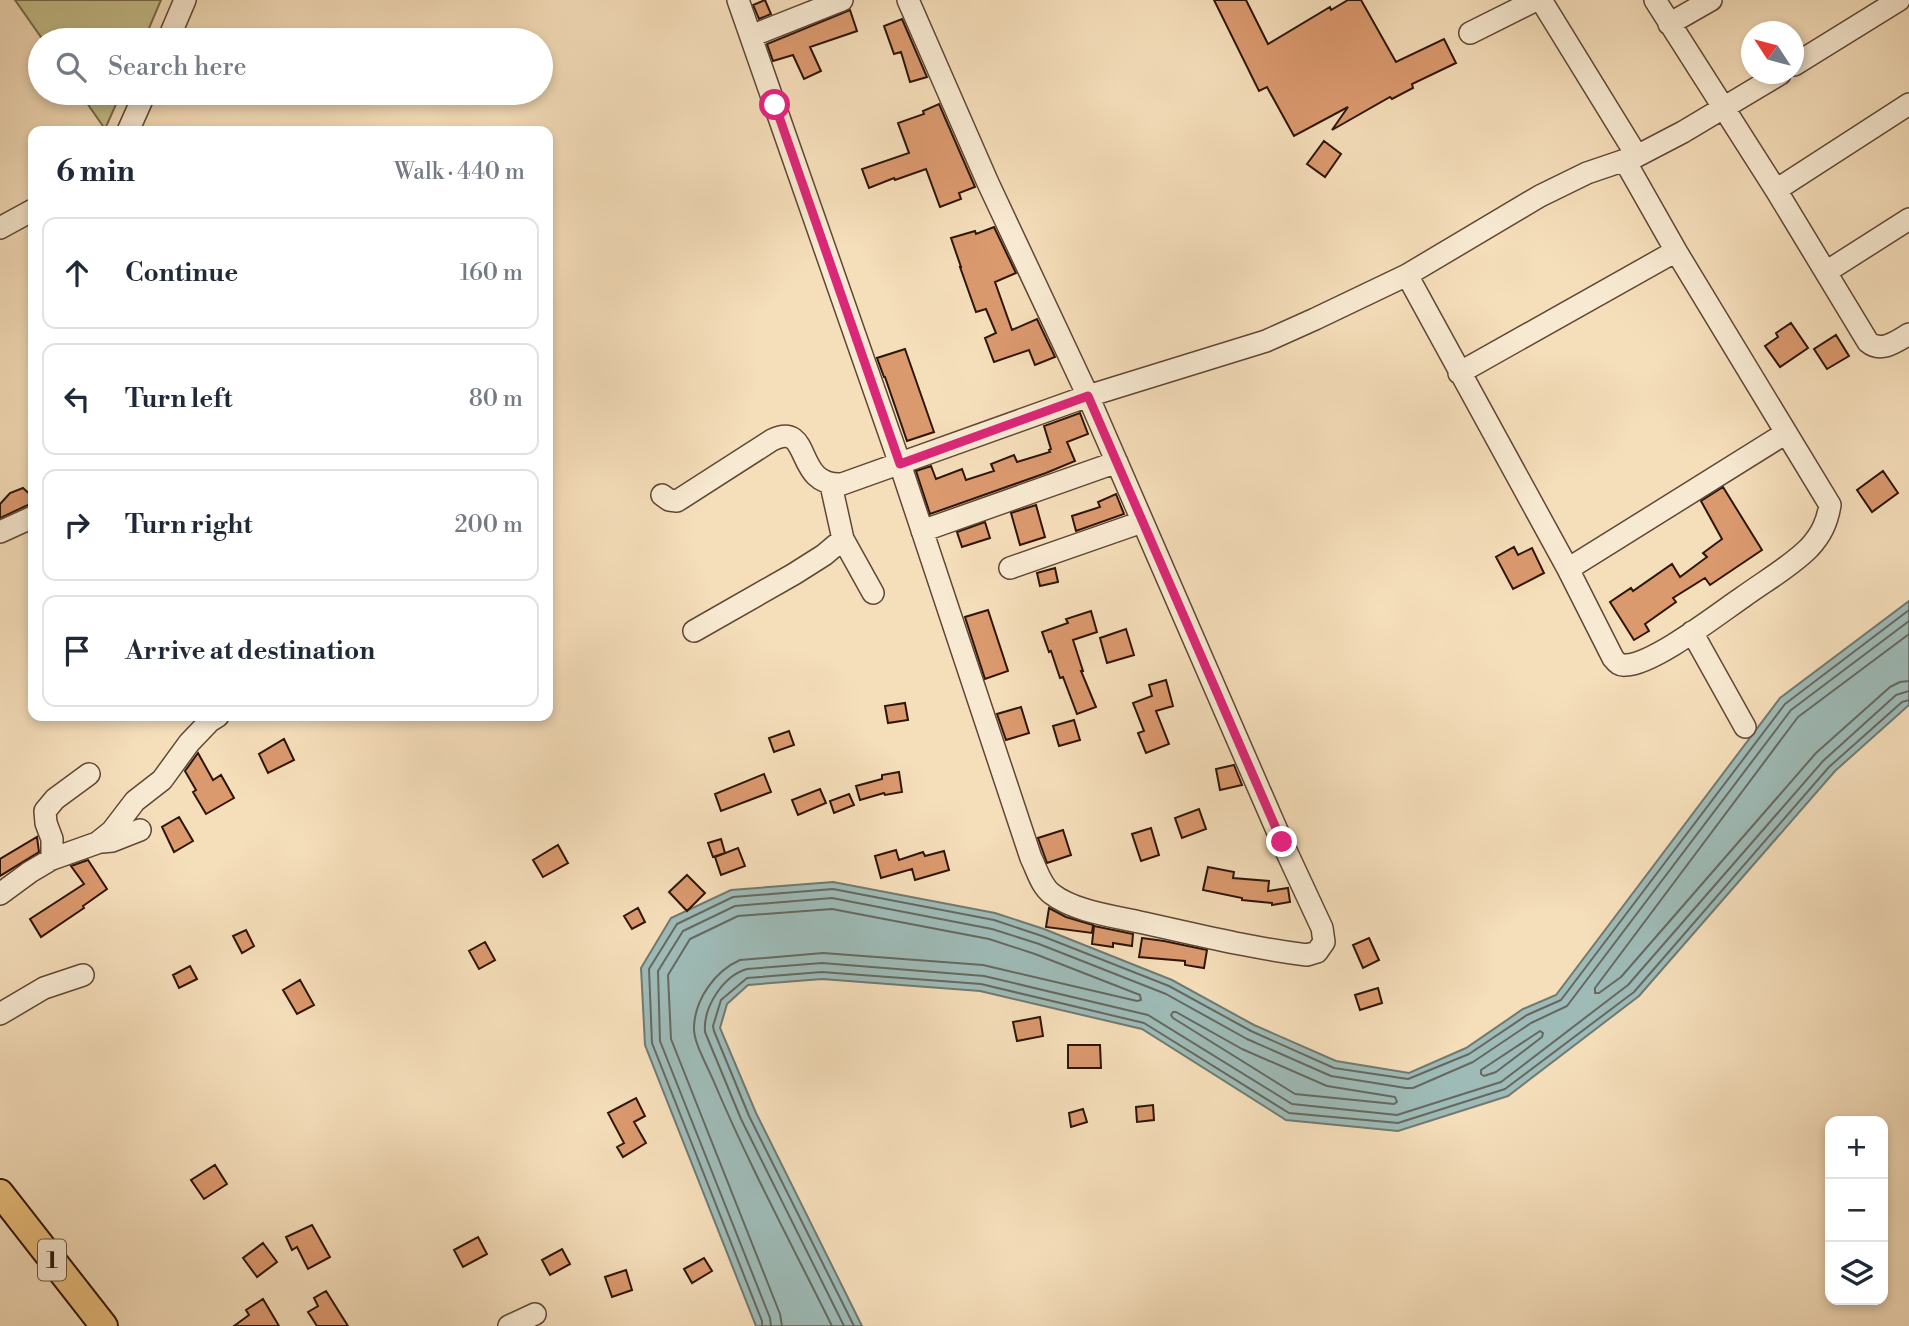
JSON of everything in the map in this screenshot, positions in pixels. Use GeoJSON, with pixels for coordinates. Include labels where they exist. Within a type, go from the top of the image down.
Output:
{"type":"FeatureCollection","features":[{"type":"Feature","properties":{"kind":"main road","name":"1"},"geometry":{"type":"LineString","coordinates":[[0,1194],[104,1326]]}},
{"type":"Feature","properties":{"kind":"street"},"geometry":{"type":"LineString","coordinates":[[173,28],[185,0]]}},
{"type":"Feature","properties":{"kind":"street"},"geometry":{"type":"LineString","coordinates":[[738,0],[900,464],[1031,858],[1044,887],[1056,897],[1073,905],[1119,917],[1225,941],[1307,955],[1317,952],[1324,942],[1322,928],[1088,396],[988,183],[908,0]]}},
{"type":"Feature","properties":{"kind":"street"},"geometry":{"type":"LineString","coordinates":[[751,36],[842,0]]}},
{"type":"Feature","properties":{"kind":"street"},"geometry":{"type":"LineString","coordinates":[[1407,275],[1618,664],[1625,666],[1639,662],[1680,641],[1793,562],[1819,536],[1828,521],[1829,505],[1676,251],[1631,159],[1539,0],[1470,33]]}},
{"type":"Feature","properties":{"kind":"street"},"geometry":{"type":"LineString","coordinates":[[1655,0],[1871,346],[1885,347],[1909,334]]}},
{"type":"Feature","properties":{"kind":"street"},"geometry":{"type":"LineString","coordinates":[[1669,24],[1711,0]]}},
{"type":"Feature","properties":{"kind":"street"},"geometry":{"type":"LineString","coordinates":[[1804,59],[1899,0]]}},
{"type":"Feature","properties":{"kind":"street"},"geometry":{"type":"LineString","coordinates":[[662,495],[669,500],[677,500],[780,436],[789,436],[795,440],[816,476],[831,485],[842,484],[1088,396],[1266,341],[1407,275],[1540,196],[1587,173],[1631,159],[1764,84]]}},
{"type":"Feature","properties":{"kind":"street"},"geometry":{"type":"LineString","coordinates":[[1776,190],[1909,104]]}},
{"type":"Feature","properties":{"kind":"street"},"geometry":{"type":"LineString","coordinates":[[130,126],[140,105]]}},
{"type":"Feature","properties":{"kind":"street"},"geometry":{"type":"LineString","coordinates":[[0,228],[28,213]]}},
{"type":"Feature","properties":{"kind":"street"},"geometry":{"type":"LineString","coordinates":[[1826,272],[1909,219]]}},
{"type":"Feature","properties":{"kind":"street"},"geometry":{"type":"LineString","coordinates":[[1459,373],[1676,251]]}},
{"type":"Feature","properties":{"kind":"street"},"geometry":{"type":"LineString","coordinates":[[1568,569],[1786,433]]}},
{"type":"Feature","properties":{"kind":"street"},"geometry":{"type":"LineString","coordinates":[[922,531],[1116,462]]}},
{"type":"Feature","properties":{"kind":"street"},"geometry":{"type":"LineString","coordinates":[[831,485],[843,539],[873,593]]}},
{"type":"Feature","properties":{"kind":"street"},"geometry":{"type":"LineString","coordinates":[[0,532],[28,519]]}},
{"type":"Feature","properties":{"kind":"street"},"geometry":{"type":"LineString","coordinates":[[1010,568],[1142,522]]}},
{"type":"Feature","properties":{"kind":"street"},"geometry":{"type":"LineString","coordinates":[[694,631],[824,555],[843,539]]}},
{"type":"Feature","properties":{"kind":"street"},"geometry":{"type":"LineString","coordinates":[[1692,632],[1745,727]]}},
{"type":"Feature","properties":{"kind":"street"},"geometry":{"type":"LineString","coordinates":[[97,843],[112,831],[135,801],[162,780],[189,743],[210,721]]}},
{"type":"Feature","properties":{"kind":"street"},"geometry":{"type":"LineString","coordinates":[[52,859],[52,839],[45,811],[55,799],[89,774]]}},
{"type":"Feature","properties":{"kind":"street"},"geometry":{"type":"LineString","coordinates":[[0,894],[52,859],[140,830]]}},
{"type":"Feature","properties":{"kind":"street"},"geometry":{"type":"LineString","coordinates":[[0,1014],[44,988],[83,975]]}},
{"type":"Feature","properties":{"kind":"street"},"geometry":{"type":"LineString","coordinates":[[509,1326],[535,1314]]}},
{"type":"Feature","properties":{"kind":"shaded area"},"geometry":{"type":"Polygon","coordinates":[[[15,0],[161,0],[149,28],[35,28],[15,0]]]}},
{"type":"Feature","properties":{"kind":"shaded area"},"geometry":{"type":"Polygon","coordinates":[[[88,105],[116,105],[106,126],[103,126],[88,105]]]}},
{"type":"Feature","properties":{"kind":"water"},"geometry":{"type":"Polygon","coordinates":[[[1909,601],[1909,705],[1835,771],[1639,996],[1508,1096],[1398,1131],[1286,1120],[1142,1029],[980,991],[822,979],[748,985],[727,1004],[720,1028],[756,1113],[862,1326],[756,1326],[645,1045],[641,968],[671,918],[731,890],[833,882],[995,913],[1044,929],[1172,980],[1254,1025],[1336,1061],[1409,1073],[1466,1048],[1523,1009],[1556,995],[1780,698],[1909,601]]]}},
{"type":"Feature","properties":{"kind":"building"},"geometry":{"type":"Polygon","coordinates":[[[765,0],[771,14],[759,19],[753,5],[765,0]]]}},
{"type":"Feature","properties":{"kind":"building"},"geometry":{"type":"Polygon","coordinates":[[[1214,0],[1246,0],[1268,44],[1330,7],[1331,10],[1348,0],[1361,0],[1396,62],[1444,39],[1456,63],[1412,84],[1413,88],[1392,99],[1390,97],[1332,130],[1348,107],[1294,136],[1267,87],[1259,91],[1214,0]]]}},
{"type":"Feature","properties":{"kind":"building"},"geometry":{"type":"Polygon","coordinates":[[[850,10],[857,31],[810,47],[821,71],[804,79],[793,55],[773,61],[767,44],[850,10]]]}},
{"type":"Feature","properties":{"kind":"building"},"geometry":{"type":"Polygon","coordinates":[[[902,19],[927,77],[910,82],[901,52],[894,54],[884,26],[902,19]]]}},
{"type":"Feature","properties":{"kind":"building"},"geometry":{"type":"Polygon","coordinates":[[[939,104],[975,187],[959,193],[961,199],[940,207],[926,169],[869,188],[862,169],[909,153],[898,123],[924,114],[923,111],[939,104]]]}},
{"type":"Feature","properties":{"kind":"building"},"geometry":{"type":"Polygon","coordinates":[[[1324,141],[1341,154],[1325,177],[1307,164],[1324,141]]]}},
{"type":"Feature","properties":{"kind":"building"},"geometry":{"type":"Polygon","coordinates":[[[994,227],[1016,273],[995,282],[1012,330],[1037,319],[1055,357],[1035,365],[1029,350],[994,362],[985,338],[996,333],[986,309],[976,312],[951,238],[975,231],[976,234],[994,227]]]}},
{"type":"Feature","properties":{"kind":"building"},"geometry":{"type":"Polygon","coordinates":[[[1791,323],[1808,348],[1780,367],[1765,346],[1778,337],[1776,333],[1791,323]]]}},
{"type":"Feature","properties":{"kind":"building"},"geometry":{"type":"Polygon","coordinates":[[[1836,335],[1849,356],[1827,369],[1814,349],[1836,335]]]}},
{"type":"Feature","properties":{"kind":"building"},"geometry":{"type":"Polygon","coordinates":[[[905,349],[934,432],[907,441],[877,358],[905,349]]]}},
{"type":"Feature","properties":{"kind":"building"},"geometry":{"type":"Polygon","coordinates":[[[1080,413],[1088,434],[1067,442],[1075,461],[930,514],[916,471],[931,466],[936,479],[962,469],[966,480],[994,471],[991,464],[1014,455],[1017,462],[1050,452],[1044,426],[1080,413]]]}},
{"type":"Feature","properties":{"kind":"building"},"geometry":{"type":"Polygon","coordinates":[[[1883,471],[1898,493],[1872,512],[1857,490],[1883,471]]]}},
{"type":"Feature","properties":{"kind":"building"},"geometry":{"type":"Polygon","coordinates":[[[1723,487],[1762,550],[1710,585],[1705,578],[1673,598],[1676,602],[1645,624],[1649,631],[1634,640],[1610,602],[1631,588],[1633,591],[1672,564],[1680,577],[1707,557],[1703,553],[1722,539],[1701,501],[1723,487]]]}},
{"type":"Feature","properties":{"kind":"building"},"geometry":{"type":"Polygon","coordinates":[[[23,488],[28,492],[28,505],[0,518],[0,504],[10,493],[23,488]]]}},
{"type":"Feature","properties":{"kind":"building"},"geometry":{"type":"Polygon","coordinates":[[[1116,494],[1124,514],[1076,531],[1072,516],[1100,507],[1098,502],[1116,494]]]}},
{"type":"Feature","properties":{"kind":"building"},"geometry":{"type":"Polygon","coordinates":[[[1036,505],[1045,537],[1020,545],[1011,513],[1036,505]]]}},
{"type":"Feature","properties":{"kind":"building"},"geometry":{"type":"Polygon","coordinates":[[[985,522],[990,538],[962,547],[957,532],[985,522]]]}},
{"type":"Feature","properties":{"kind":"building"},"geometry":{"type":"Polygon","coordinates":[[[1514,547],[1518,555],[1532,548],[1544,573],[1513,589],[1496,557],[1514,547]]]}},
{"type":"Feature","properties":{"kind":"building"},"geometry":{"type":"Polygon","coordinates":[[[1055,568],[1058,582],[1040,586],[1037,573],[1055,568]]]}},
{"type":"Feature","properties":{"kind":"building"},"geometry":{"type":"Polygon","coordinates":[[[988,610],[1008,671],[985,679],[965,617],[988,610]]]}},
{"type":"Feature","properties":{"kind":"building"},"geometry":{"type":"Polygon","coordinates":[[[1091,611],[1097,632],[1073,640],[1081,671],[1096,707],[1077,714],[1042,632],[1068,623],[1066,619],[1091,611]]]}},
{"type":"Feature","properties":{"kind":"building"},"geometry":{"type":"Polygon","coordinates":[[[1126,629],[1134,655],[1107,663],[1100,638],[1126,629]]]}},
{"type":"Feature","properties":{"kind":"building"},"geometry":{"type":"Polygon","coordinates":[[[1166,680],[1173,706],[1156,711],[1169,744],[1146,753],[1138,733],[1144,731],[1133,703],[1152,696],[1149,685],[1166,680]]]}},
{"type":"Feature","properties":{"kind":"building"},"geometry":{"type":"Polygon","coordinates":[[[905,703],[908,720],[888,723],[885,706],[905,703]]]}},
{"type":"Feature","properties":{"kind":"building"},"geometry":{"type":"Polygon","coordinates":[[[1021,707],[1029,733],[1006,740],[997,714],[1021,707]]]}},
{"type":"Feature","properties":{"kind":"building"},"geometry":{"type":"Polygon","coordinates":[[[1074,720],[1080,740],[1059,746],[1053,726],[1074,720]]]}},
{"type":"Feature","properties":{"kind":"building"},"geometry":{"type":"Polygon","coordinates":[[[789,731],[794,745],[774,752],[769,738],[789,731]]]}},
{"type":"Feature","properties":{"kind":"building"},"geometry":{"type":"Polygon","coordinates":[[[284,739],[294,760],[268,773],[259,754],[284,739]]]}},
{"type":"Feature","properties":{"kind":"building"},"geometry":{"type":"Polygon","coordinates":[[[198,753],[213,780],[221,775],[234,798],[206,814],[185,771],[198,753]]]}},
{"type":"Feature","properties":{"kind":"building"},"geometry":{"type":"Polygon","coordinates":[[[1234,765],[1242,785],[1220,790],[1216,769],[1234,765]]]}},
{"type":"Feature","properties":{"kind":"building"},"geometry":{"type":"Polygon","coordinates":[[[899,772],[902,792],[884,793],[860,800],[856,786],[882,779],[882,775],[899,772]]]}},
{"type":"Feature","properties":{"kind":"building"},"geometry":{"type":"Polygon","coordinates":[[[764,774],[771,792],[721,811],[715,794],[764,774]]]}},
{"type":"Feature","properties":{"kind":"building"},"geometry":{"type":"Polygon","coordinates":[[[820,789],[826,803],[798,815],[792,800],[820,789]]]}},
{"type":"Feature","properties":{"kind":"building"},"geometry":{"type":"Polygon","coordinates":[[[849,794],[854,805],[834,813],[830,801],[849,794]]]}},
{"type":"Feature","properties":{"kind":"building"},"geometry":{"type":"Polygon","coordinates":[[[1199,809],[1206,829],[1182,838],[1175,818],[1199,809]]]}},
{"type":"Feature","properties":{"kind":"building"},"geometry":{"type":"Polygon","coordinates":[[[179,817],[193,841],[174,852],[162,827],[179,817]]]}},
{"type":"Feature","properties":{"kind":"building"},"geometry":{"type":"Polygon","coordinates":[[[1151,828],[1159,855],[1141,861],[1132,834],[1151,828]]]}},
{"type":"Feature","properties":{"kind":"building"},"geometry":{"type":"Polygon","coordinates":[[[1063,830],[1071,855],[1047,863],[1038,838],[1063,830]]]}},
{"type":"Feature","properties":{"kind":"building"},"geometry":{"type":"Polygon","coordinates":[[[37,837],[39,852],[0,876],[0,859],[37,837]]]}},
{"type":"Feature","properties":{"kind":"building"},"geometry":{"type":"Polygon","coordinates":[[[721,839],[725,853],[713,857],[708,843],[721,839]]]}},
{"type":"Feature","properties":{"kind":"building"},"geometry":{"type":"Polygon","coordinates":[[[558,845],[568,863],[543,877],[533,860],[558,845]]]}},
{"type":"Feature","properties":{"kind":"building"},"geometry":{"type":"Polygon","coordinates":[[[738,848],[745,866],[721,875],[715,857],[738,848]]]}},
{"type":"Feature","properties":{"kind":"building"},"geometry":{"type":"Polygon","coordinates":[[[896,850],[899,860],[923,852],[925,856],[944,851],[949,870],[915,880],[912,869],[881,878],[875,856],[896,850]]]}},
{"type":"Feature","properties":{"kind":"building"},"geometry":{"type":"Polygon","coordinates":[[[88,860],[107,889],[41,937],[30,919],[84,884],[71,866],[88,860]]]}},
{"type":"Feature","properties":{"kind":"building"},"geometry":{"type":"Polygon","coordinates":[[[1208,867],[1234,872],[1233,878],[1269,881],[1268,891],[1288,888],[1290,902],[1272,905],[1203,890],[1208,867]]]}},
{"type":"Feature","properties":{"kind":"building"},"geometry":{"type":"Polygon","coordinates":[[[687,875],[705,893],[687,911],[669,892],[687,875]]]}},
{"type":"Feature","properties":{"kind":"building"},"geometry":{"type":"Polygon","coordinates":[[[638,908],[645,922],[632,929],[624,916],[638,908]]]}},
{"type":"Feature","properties":{"kind":"building"},"geometry":{"type":"Polygon","coordinates":[[[1049,908],[1066,917],[1093,925],[1092,933],[1046,927],[1049,908]]]}},
{"type":"Feature","properties":{"kind":"building"},"geometry":{"type":"Polygon","coordinates":[[[1094,926],[1133,934],[1132,946],[1092,944],[1094,926]]]}},
{"type":"Feature","properties":{"kind":"building"},"geometry":{"type":"Polygon","coordinates":[[[246,930],[254,946],[242,953],[233,936],[246,930]]]}},
{"type":"Feature","properties":{"kind":"building"},"geometry":{"type":"Polygon","coordinates":[[[1142,938],[1207,950],[1204,968],[1185,965],[1185,961],[1139,957],[1142,938]]]}},
{"type":"Feature","properties":{"kind":"building"},"geometry":{"type":"Polygon","coordinates":[[[1369,938],[1379,960],[1363,968],[1353,945],[1369,938]]]}},
{"type":"Feature","properties":{"kind":"building"},"geometry":{"type":"Polygon","coordinates":[[[485,942],[495,960],[479,969],[469,951],[485,942]]]}},
{"type":"Feature","properties":{"kind":"building"},"geometry":{"type":"Polygon","coordinates":[[[190,966],[197,979],[179,988],[173,975],[190,966]]]}},
{"type":"Feature","properties":{"kind":"building"},"geometry":{"type":"Polygon","coordinates":[[[300,980],[314,1005],[297,1014],[283,990],[300,980]]]}},
{"type":"Feature","properties":{"kind":"building"},"geometry":{"type":"Polygon","coordinates":[[[1378,988],[1382,1003],[1360,1010],[1355,995],[1378,988]]]}},
{"type":"Feature","properties":{"kind":"building"},"geometry":{"type":"Polygon","coordinates":[[[1040,1017],[1043,1036],[1017,1041],[1013,1022],[1040,1017]]]}},
{"type":"Feature","properties":{"kind":"building"},"geometry":{"type":"Polygon","coordinates":[[[1068,1045],[1100,1045],[1101,1068],[1068,1068],[1068,1045]]]}},
{"type":"Feature","properties":{"kind":"building"},"geometry":{"type":"Polygon","coordinates":[[[636,1098],[645,1116],[634,1122],[646,1143],[623,1157],[617,1147],[624,1143],[608,1113],[636,1098]]]}},
{"type":"Feature","properties":{"kind":"building"},"geometry":{"type":"Polygon","coordinates":[[[1153,1105],[1154,1120],[1137,1122],[1136,1107],[1153,1105]]]}},
{"type":"Feature","properties":{"kind":"building"},"geometry":{"type":"Polygon","coordinates":[[[1083,1109],[1087,1122],[1071,1127],[1069,1113],[1083,1109]]]}},
{"type":"Feature","properties":{"kind":"building"},"geometry":{"type":"Polygon","coordinates":[[[215,1165],[227,1184],[204,1199],[191,1180],[215,1165]]]}},
{"type":"Feature","properties":{"kind":"building"},"geometry":{"type":"Polygon","coordinates":[[[312,1225],[330,1257],[308,1269],[297,1247],[292,1250],[286,1237],[312,1225]]]}},
{"type":"Feature","properties":{"kind":"building"},"geometry":{"type":"Polygon","coordinates":[[[478,1237],[487,1254],[463,1267],[454,1250],[478,1237]]]}},
{"type":"Feature","properties":{"kind":"building"},"geometry":{"type":"Polygon","coordinates":[[[263,1243],[277,1262],[257,1277],[243,1258],[263,1243]]]}},
{"type":"Feature","properties":{"kind":"building"},"geometry":{"type":"Polygon","coordinates":[[[562,1249],[570,1264],[550,1275],[542,1260],[562,1249]]]}},
{"type":"Feature","properties":{"kind":"building"},"geometry":{"type":"Polygon","coordinates":[[[704,1258],[712,1271],[692,1283],[684,1269],[704,1258]]]}},
{"type":"Feature","properties":{"kind":"building"},"geometry":{"type":"Polygon","coordinates":[[[626,1270],[632,1290],[612,1297],[605,1277],[626,1270]]]}},
{"type":"Feature","properties":{"kind":"building"},"geometry":{"type":"Polygon","coordinates":[[[326,1291],[348,1326],[317,1326],[308,1312],[318,1306],[314,1298],[326,1291]]]}},
{"type":"Feature","properties":{"kind":"building"},"geometry":{"type":"Polygon","coordinates":[[[263,1299],[279,1326],[234,1326],[249,1315],[246,1310],[263,1299]]]}},
{"type":"Feature","properties":{"kind":"route"},"geometry":{"type":"LineString","coordinates":[[775,105],[900,464],[1088,396],[1282,842]]}}]}
